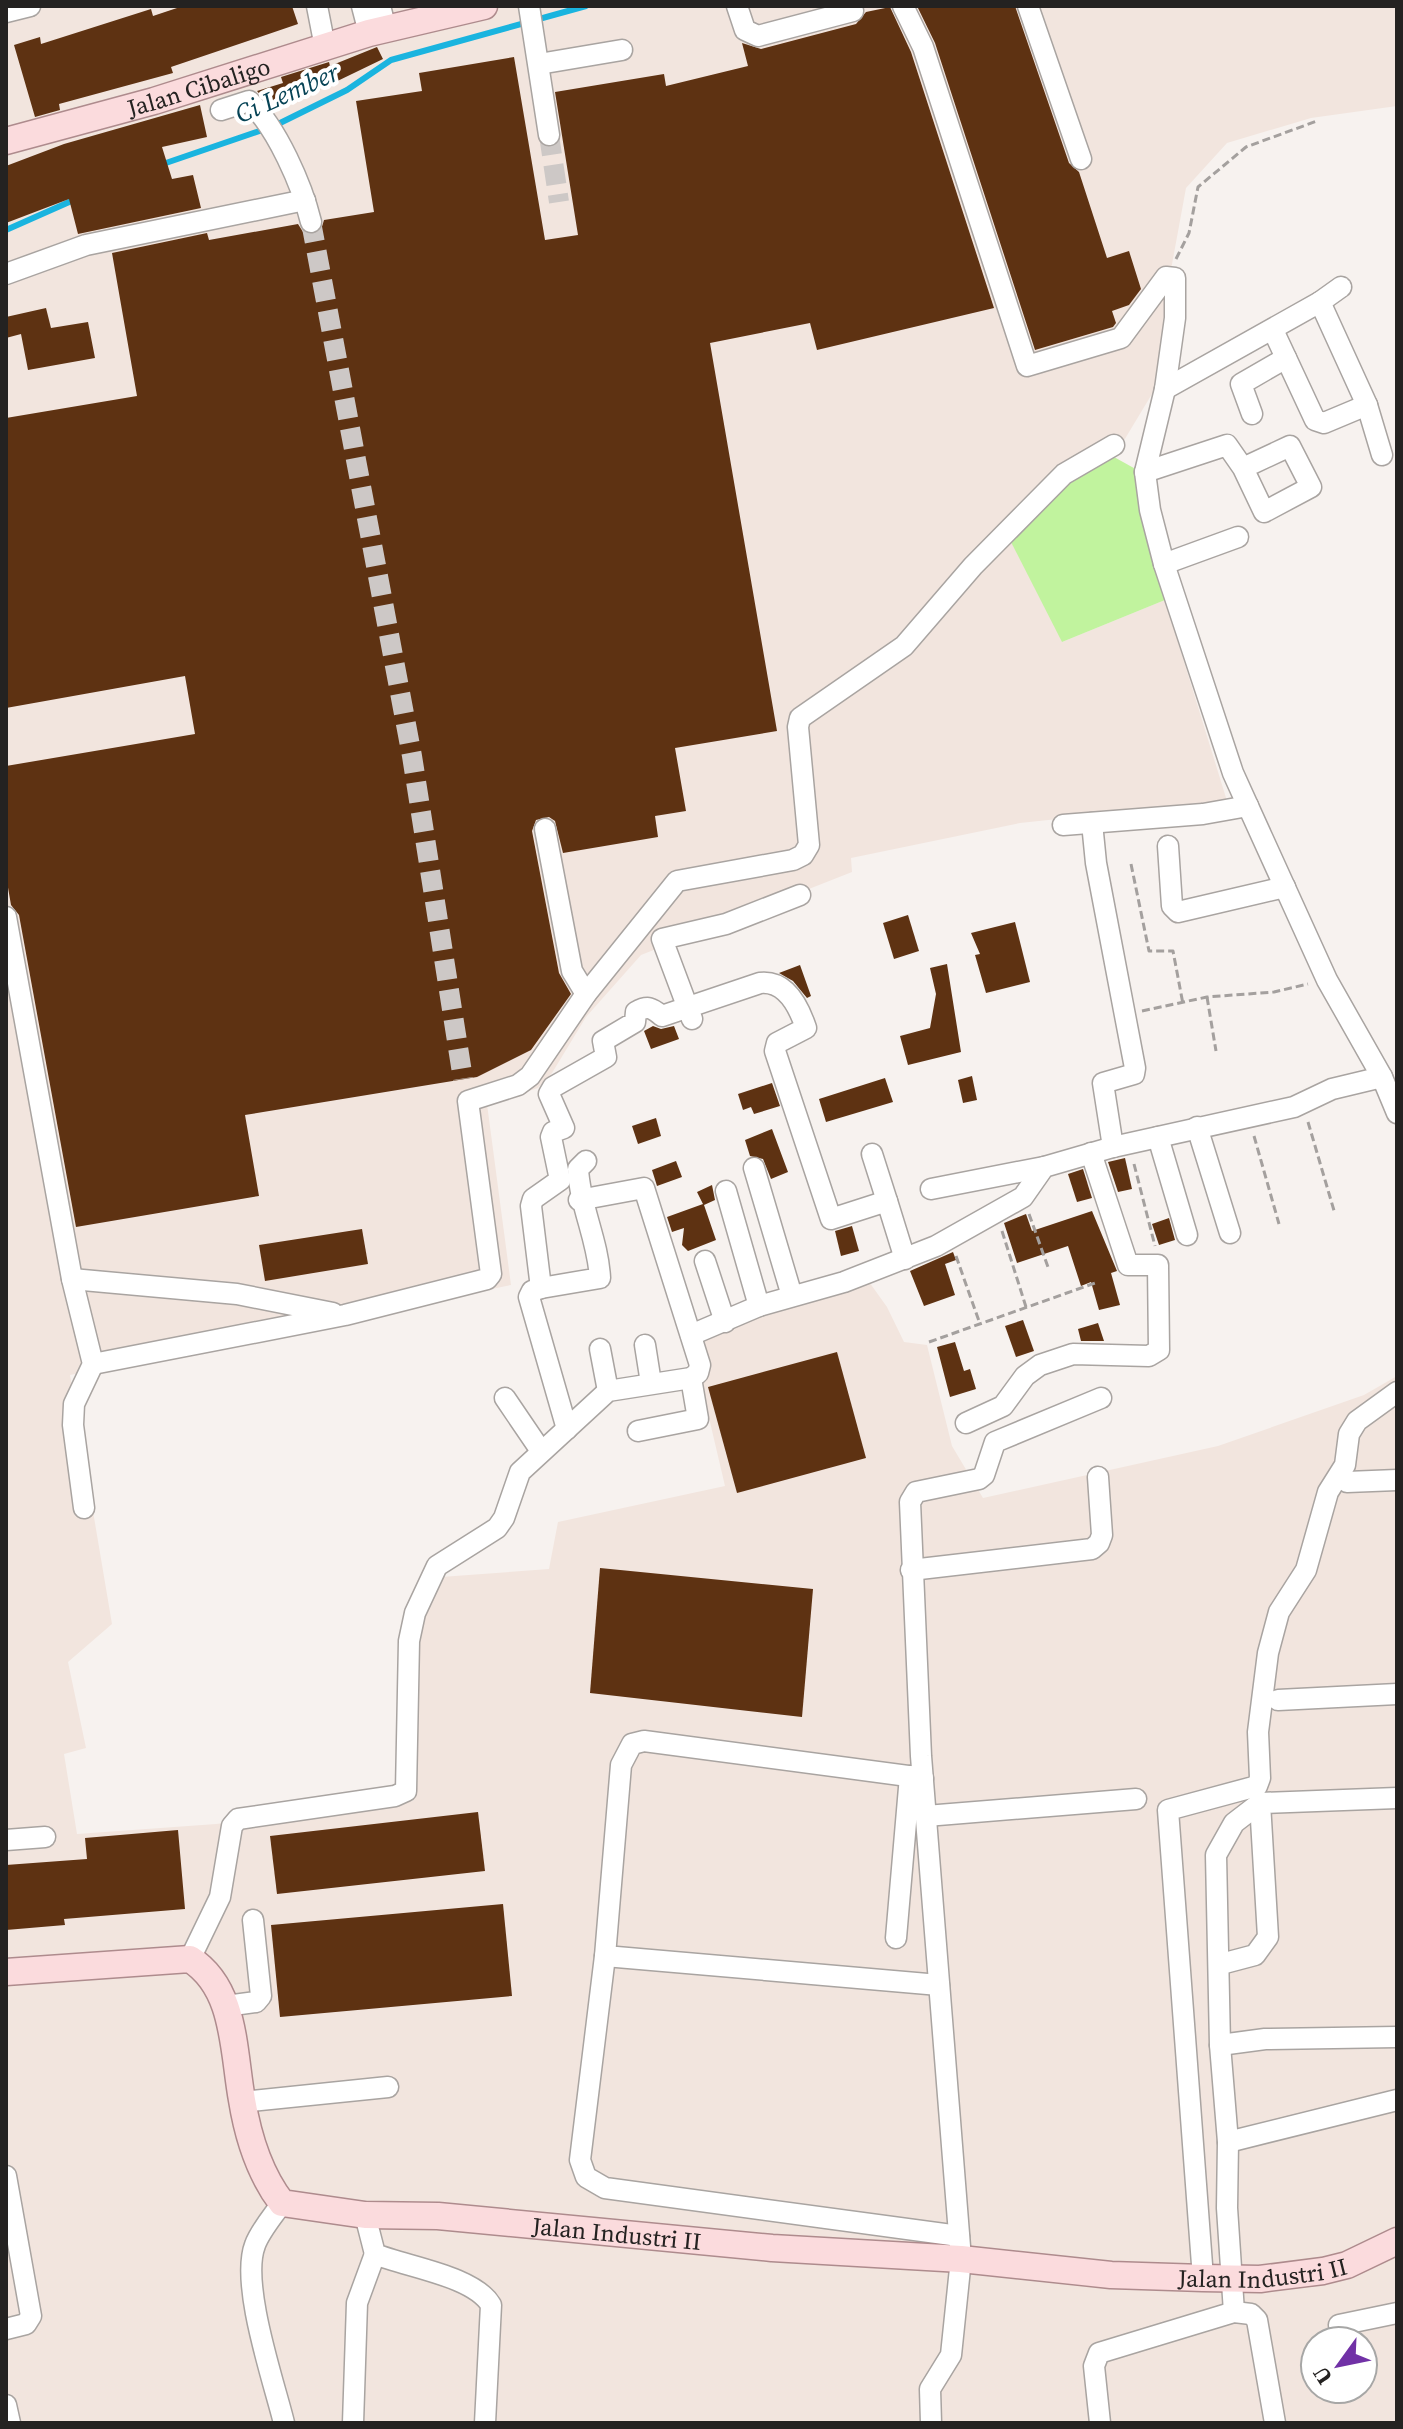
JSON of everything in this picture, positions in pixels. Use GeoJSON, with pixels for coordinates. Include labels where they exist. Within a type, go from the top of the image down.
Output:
{"type":"FeatureCollection","features":[{"type":"Feature","properties":{"kind":"main road","name":"Jalan Cibaligo"},"geometry":{"type":"LineString","coordinates":[[6,141],[154,101],[325,47],[378,23],[484,6]]}},
{"type":"Feature","properties":{"kind":"main road"},"geometry":{"type":"LineString","coordinates":[[6,1972],[190,1959],[205,1968],[226,2006],[242,2102],[257,2161],[268,2186],[282,2203]]}},
{"type":"Feature","properties":{"kind":"main road","name":"Jalan Industri II"},"geometry":{"type":"LineString","coordinates":[[282,2203],[365,2215],[438,2216],[772,2248],[960,2248],[1029,2269],[1203,2278],[1260,2279],[1323,2271],[1395,2248]]}},
{"type":"Feature","properties":{"kind":"street"},"geometry":{"type":"LineString","coordinates":[[6,12],[30,6]]}},
{"type":"Feature","properties":{"kind":"street"},"geometry":{"type":"LineString","coordinates":[[317,6],[325,47]]}},
{"type":"Feature","properties":{"kind":"street"},"geometry":{"type":"LineString","coordinates":[[362,6],[378,23]]}},
{"type":"Feature","properties":{"kind":"street"},"geometry":{"type":"LineString","coordinates":[[737,6],[745,30],[758,36],[853,11]]}},
{"type":"Feature","properties":{"kind":"street"},"geometry":{"type":"LineString","coordinates":[[903,6],[923,47],[1027,366],[1121,338],[1166,277],[1175,278],[1175,318],[1165,389],[1145,472],[1150,510],[1164,564],[1233,773],[1327,980],[1382,1077],[1397,1113]]}},
{"type":"Feature","properties":{"kind":"street"},"geometry":{"type":"LineString","coordinates":[[1028,6],[1081,159]]}},
{"type":"Feature","properties":{"kind":"street"},"geometry":{"type":"LineString","coordinates":[[532,16],[549,135]]}},
{"type":"Feature","properties":{"kind":"street"},"geometry":{"type":"LineString","coordinates":[[539,64],[622,50]]}},
{"type":"Feature","properties":{"kind":"street"},"geometry":{"type":"LineString","coordinates":[[221,110],[249,101],[257,109],[278,138],[305,200],[311,222]]}},
{"type":"Feature","properties":{"kind":"street"},"geometry":{"type":"LineString","coordinates":[[6,274],[86,245],[305,200]]}},
{"type":"Feature","properties":{"kind":"street"},"geometry":{"type":"LineString","coordinates":[[1165,389],[1273,330],[1341,287]]}},
{"type":"Feature","properties":{"kind":"street"},"geometry":{"type":"LineString","coordinates":[[1320,302],[1367,405],[1382,455]]}},
{"type":"Feature","properties":{"kind":"street"},"geometry":{"type":"LineString","coordinates":[[1273,330],[1315,420],[1324,423],[1367,405]]}},
{"type":"Feature","properties":{"kind":"street"},"geometry":{"type":"LineString","coordinates":[[1252,414],[1241,384],[1286,358]]}},
{"type":"Feature","properties":{"kind":"street"},"geometry":{"type":"LineString","coordinates":[[468,1101],[518,1085],[530,1076],[586,994],[677,881],[793,860],[803,855],[809,845],[798,727],[800,718],[904,646],[973,566],[1064,474],[1114,445]]}},
{"type":"Feature","properties":{"kind":"street"},"geometry":{"type":"LineString","coordinates":[[1145,472],[1227,445],[1243,468]]}},
{"type":"Feature","properties":{"kind":"street"},"geometry":{"type":"LineString","coordinates":[[1164,564],[1238,537]]}},
{"type":"Feature","properties":{"kind":"street"},"geometry":{"type":"LineString","coordinates":[[1063,825],[1203,814],[1248,806]]}},
{"type":"Feature","properties":{"kind":"street"},"geometry":{"type":"LineString","coordinates":[[1092,823],[1096,863],[1134,1074],[1103,1083],[1121,1146]]}},
{"type":"Feature","properties":{"kind":"street"},"geometry":{"type":"LineString","coordinates":[[545,829],[572,971],[586,994]]}},
{"type":"Feature","properties":{"kind":"street"},"geometry":{"type":"LineString","coordinates":[[1168,846],[1172,906],[1178,912],[1285,887]]}},
{"type":"Feature","properties":{"kind":"street"},"geometry":{"type":"LineString","coordinates":[[690,1014],[662,939],[726,924],[800,895]]}},
{"type":"Feature","properties":{"kind":"street"},"geometry":{"type":"LineString","coordinates":[[6,917],[72,1279],[93,1364],[74,1404],[73,1425],[84,1508]]}},
{"type":"Feature","properties":{"kind":"street"},"geometry":{"type":"LineString","coordinates":[[541,1288],[531,1206],[533,1199],[558,1184],[560,1175],[551,1137],[553,1132],[564,1128],[550,1090],[606,1057],[601,1043],[635,1022],[636,1012],[651,1007],[662,1016],[690,1014],[760,983],[770,982],[787,992],[806,1028],[777,1043],[775,1051],[831,1219],[887,1201]]}},
{"type":"Feature","properties":{"kind":"street"},"geometry":{"type":"LineString","coordinates":[[931,1189],[1044,1167],[1197,1127],[1250,1117],[1303,1103],[1332,1089],[1382,1077]]}},
{"type":"Feature","properties":{"kind":"street"},"geometry":{"type":"LineString","coordinates":[[93,1364],[345,1315],[479,1283],[491,1274],[463,1079]]}},
{"type":"Feature","properties":{"kind":"street"},"geometry":{"type":"LineString","coordinates":[[1197,1127],[1230,1233]]}},
{"type":"Feature","properties":{"kind":"street"},"geometry":{"type":"LineString","coordinates":[[1158,1137],[1187,1235]]}},
{"type":"Feature","properties":{"kind":"street"},"geometry":{"type":"LineString","coordinates":[[966,1423],[1003,1406],[1025,1376],[1040,1365],[1064,1356],[1155,1354],[1159,1350],[1158,1265],[1128,1265],[1091,1153]]}},
{"type":"Feature","properties":{"kind":"street"},"geometry":{"type":"LineString","coordinates":[[872,1154],[905,1259]]}},
{"type":"Feature","properties":{"kind":"street"},"geometry":{"type":"LineString","coordinates":[[567,1429],[529,1297],[532,1291],[541,1288],[600,1278],[596,1245],[579,1200],[578,1169],[586,1161]]}},
{"type":"Feature","properties":{"kind":"street"},"geometry":{"type":"LineString","coordinates":[[691,1335],[759,1306],[905,1259],[950,1239],[1023,1197],[1044,1167]]}},
{"type":"Feature","properties":{"kind":"street"},"geometry":{"type":"LineString","coordinates":[[754,1168],[792,1296]]}},
{"type":"Feature","properties":{"kind":"street"},"geometry":{"type":"LineString","coordinates":[[190,1959],[220,1897],[232,1826],[238,1819],[395,1796],[406,1791],[409,1641],[415,1613],[437,1566],[497,1528],[520,1472],[608,1391],[691,1378],[698,1373],[700,1365],[644,1188],[579,1200]]}},
{"type":"Feature","properties":{"kind":"street"},"geometry":{"type":"LineString","coordinates":[[726,1191],[759,1306]]}},
{"type":"Feature","properties":{"kind":"street"},"geometry":{"type":"LineString","coordinates":[[705,1261],[725,1322]]}},
{"type":"Feature","properties":{"kind":"street"},"geometry":{"type":"LineString","coordinates":[[72,1279],[237,1294],[345,1315]]}},
{"type":"Feature","properties":{"kind":"street"},"geometry":{"type":"LineString","coordinates":[[645,1345],[651,1383]]}},
{"type":"Feature","properties":{"kind":"street"},"geometry":{"type":"LineString","coordinates":[[600,1349],[608,1391]]}},
{"type":"Feature","properties":{"kind":"street"},"geometry":{"type":"LineString","coordinates":[[638,1431],[698,1419],[691,1378]]}},
{"type":"Feature","properties":{"kind":"street"},"geometry":{"type":"LineString","coordinates":[[1203,2278],[1168,1810],[1257,1786],[1260,1778],[1258,1732],[1268,1653],[1279,1612],[1306,1570],[1328,1492],[1345,1465],[1349,1434],[1357,1421],[1397,1392]]}},
{"type":"Feature","properties":{"kind":"street"},"geometry":{"type":"LineString","coordinates":[[505,1398],[541,1451]]}},
{"type":"Feature","properties":{"kind":"street"},"geometry":{"type":"LineString","coordinates":[[896,1938],[917,1777],[910,1502],[916,1492],[979,1479],[984,1475],[995,1442],[1101,1398]]}},
{"type":"Feature","properties":{"kind":"street"},"geometry":{"type":"LineString","coordinates":[[911,1570],[1092,1549],[1102,1535],[1098,1477]]}},
{"type":"Feature","properties":{"kind":"street"},"geometry":{"type":"LineString","coordinates":[[1347,1482],[1397,1480]]}},
{"type":"Feature","properties":{"kind":"street"},"geometry":{"type":"LineString","coordinates":[[1278,1700],[1397,1694]]}},
{"type":"Feature","properties":{"kind":"street"},"geometry":{"type":"LineString","coordinates":[[917,1777],[644,1741],[632,1744],[621,1765],[605,1956],[580,2160],[586,2177],[605,2188],[960,2248]]}},
{"type":"Feature","properties":{"kind":"street"},"geometry":{"type":"LineString","coordinates":[[917,1777],[926,1816],[960,2248],[951,2355],[930,2389],[931,2423]]}},
{"type":"Feature","properties":{"kind":"street"},"geometry":{"type":"LineString","coordinates":[[1234,2312],[1227,2208],[1228,2142],[1220,2045],[1221,1964],[1216,1855],[1234,1823],[1260,1803],[1397,1798]]}},
{"type":"Feature","properties":{"kind":"street"},"geometry":{"type":"LineString","coordinates":[[926,1816],[1136,1799]]}},
{"type":"Feature","properties":{"kind":"street"},"geometry":{"type":"LineString","coordinates":[[1221,1964],[1255,1955],[1268,1937],[1260,1803]]}},
{"type":"Feature","properties":{"kind":"street"},"geometry":{"type":"LineString","coordinates":[[6,1840],[45,1837]]}},
{"type":"Feature","properties":{"kind":"street"},"geometry":{"type":"LineString","coordinates":[[226,2006],[256,2002],[261,1996],[253,1920]]}},
{"type":"Feature","properties":{"kind":"street"},"geometry":{"type":"LineString","coordinates":[[605,1956],[939,1985]]}},
{"type":"Feature","properties":{"kind":"street"},"geometry":{"type":"LineString","coordinates":[[1220,2045],[1265,2039],[1397,2037]]}},
{"type":"Feature","properties":{"kind":"street"},"geometry":{"type":"LineString","coordinates":[[242,2102],[388,2087]]}},
{"type":"Feature","properties":{"kind":"street"},"geometry":{"type":"LineString","coordinates":[[1228,2142],[1397,2100]]}},
{"type":"Feature","properties":{"kind":"street"},"geometry":{"type":"LineString","coordinates":[[6,2176],[31,2316],[26,2324],[6,2329]]}},
{"type":"Feature","properties":{"kind":"street"},"geometry":{"type":"LineString","coordinates":[[282,2203],[254,2246],[252,2270],[257,2316],[284,2423]]}},
{"type":"Feature","properties":{"kind":"street"},"geometry":{"type":"LineString","coordinates":[[353,2423],[357,2303],[375,2254],[365,2215]]}},
{"type":"Feature","properties":{"kind":"street"},"geometry":{"type":"LineString","coordinates":[[375,2254],[466,2284],[486,2297],[491,2305],[485,2423]]}},
{"type":"Feature","properties":{"kind":"street"},"geometry":{"type":"LineString","coordinates":[[1100,2423],[1094,2366],[1099,2353],[1234,2312],[1251,2314],[1259,2325],[1275,2423]]}},
{"type":"Feature","properties":{"kind":"street"},"geometry":{"type":"LineString","coordinates":[[1339,2325],[1397,2313]]}},
{"type":"Feature","properties":{"kind":"street"},"geometry":{"type":"LineString","coordinates":[[6,2405],[10,2423]]}},
{"type":"Feature","properties":{"kind":"path"},"geometry":{"type":"LineString","coordinates":[[1175,278],[1177,255],[1189,233],[1198,187],[1246,147],[1317,121]]}},
{"type":"Feature","properties":{"kind":"path"},"geometry":{"type":"LineString","coordinates":[[1131,864],[1149,951],[1173,951],[1183,1004]]}},
{"type":"Feature","properties":{"kind":"path"},"geometry":{"type":"LineString","coordinates":[[1124,1014],[1207,997],[1274,992],[1327,980]]}},
{"type":"Feature","properties":{"kind":"path"},"geometry":{"type":"LineString","coordinates":[[1207,997],[1216,1051]]}},
{"type":"Feature","properties":{"kind":"path"},"geometry":{"type":"LineString","coordinates":[[1303,1103],[1335,1214]]}},
{"type":"Feature","properties":{"kind":"path"},"geometry":{"type":"LineString","coordinates":[[1250,1117],[1279,1224]]}},
{"type":"Feature","properties":{"kind":"path"},"geometry":{"type":"LineString","coordinates":[[1121,1146],[1158,1265]]}},
{"type":"Feature","properties":{"kind":"path"},"geometry":{"type":"LineString","coordinates":[[1023,1197],[1048,1267]]}},
{"type":"Feature","properties":{"kind":"path"},"geometry":{"type":"LineString","coordinates":[[997,1213],[1026,1307]]}},
{"type":"Feature","properties":{"kind":"path"},"geometry":{"type":"LineString","coordinates":[[950,1239],[980,1324]]}},
{"type":"Feature","properties":{"kind":"path"},"geometry":{"type":"LineString","coordinates":[[929,1342],[1095,1283]]}},
{"type":"Feature","properties":{"kind":"shaded area"},"geometry":{"type":"Polygon","coordinates":[[[6,6],[1397,6],[1397,106],[1311,118],[1227,143],[1186,188],[1168,286],[1161,379],[1114,457],[1065,479],[1062,642],[1165,600],[1227,801],[1020,823],[851,858],[852,872],[641,955],[586,1017],[552,1073],[538,1088],[487,1104],[511,1285],[70,1375],[112,1624],[68,1662],[86,1748],[64,1754],[77,1834],[216,1824],[413,1801],[415,1643],[421,1615],[441,1577],[549,1569],[558,1522],[725,1486],[702,1388],[706,1365],[696,1340],[758,1312],[867,1279],[887,1307],[904,1342],[927,1345],[952,1446],[983,1498],[1218,1446],[1364,1395],[1397,1376],[1397,2423],[6,2423],[6,6]]]}},
{"type":"Feature","properties":{"kind":"green space"},"geometry":{"type":"Polygon","coordinates":[[[1114,457],[1141,472],[1165,600],[1062,642],[1011,542],[1065,479],[1114,457]]]}},
{"type":"Feature","properties":{"kind":"building"},"geometry":{"type":"Polygon","coordinates":[[[183,6],[292,6],[298,24],[171,67],[173,73],[59,104],[60,110],[35,117],[14,45],[40,37],[41,44],[151,9],[153,16],[183,6]]]}},
{"type":"Feature","properties":{"kind":"building"},"geometry":{"type":"Polygon","coordinates":[[[917,6],[1015,6],[1069,163],[1079,172],[1107,258],[1129,251],[1141,289],[1129,305],[1112,311],[1116,323],[1113,327],[1035,350],[935,43],[917,6]]]}},
{"type":"Feature","properties":{"kind":"building"},"geometry":{"type":"Polygon","coordinates":[[[890,7],[911,52],[994,308],[817,350],[810,323],[710,343],[777,731],[675,748],[686,811],[655,816],[658,837],[563,853],[555,821],[549,817],[536,820],[532,831],[559,973],[571,994],[531,1050],[477,1077],[245,1115],[259,1196],[76,1227],[19,915],[11,905],[6,876],[6,766],[195,734],[185,676],[6,708],[6,418],[137,396],[112,253],[207,233],[209,240],[298,224],[303,232],[314,235],[321,230],[324,220],[374,212],[356,101],[422,91],[419,73],[514,57],[545,240],[578,235],[555,92],[664,74],[666,86],[748,66],[742,43],[761,49],[856,24],[866,12],[890,7]]]}},
{"type":"Feature","properties":{"kind":"building"},"geometry":{"type":"Polygon","coordinates":[[[377,47],[383,59],[294,102],[273,109],[257,91],[283,83],[281,77],[329,62],[330,66],[377,47]]]}},
{"type":"Feature","properties":{"kind":"building"},"geometry":{"type":"Polygon","coordinates":[[[200,105],[207,137],[162,147],[172,179],[193,175],[201,208],[78,234],[69,199],[6,223],[6,166],[64,144],[200,105]]]}},
{"type":"Feature","properties":{"kind":"building"},"geometry":{"type":"Polygon","coordinates":[[[46,308],[51,328],[88,322],[95,358],[28,370],[21,334],[6,338],[6,317],[46,308]]]}},
{"type":"Feature","properties":{"kind":"building"},"geometry":{"type":"Polygon","coordinates":[[[908,915],[919,951],[894,959],[883,923],[908,915]]]}},
{"type":"Feature","properties":{"kind":"building"},"geometry":{"type":"Polygon","coordinates":[[[1015,922],[1030,982],[986,993],[975,955],[980,954],[971,933],[1015,922]]]}},
{"type":"Feature","properties":{"kind":"building"},"geometry":{"type":"Polygon","coordinates":[[[947,964],[961,1052],[908,1065],[900,1036],[930,1028],[936,994],[930,968],[947,964]]]}},
{"type":"Feature","properties":{"kind":"building"},"geometry":{"type":"Polygon","coordinates":[[[800,965],[811,996],[807,998],[793,981],[779,973],[800,965]]]}},
{"type":"Feature","properties":{"kind":"building"},"geometry":{"type":"Polygon","coordinates":[[[653,1026],[661,1029],[674,1026],[679,1039],[651,1049],[644,1031],[653,1026]]]}},
{"type":"Feature","properties":{"kind":"building"},"geometry":{"type":"Polygon","coordinates":[[[972,1076],[977,1100],[963,1103],[958,1080],[972,1076]]]}},
{"type":"Feature","properties":{"kind":"building"},"geometry":{"type":"Polygon","coordinates":[[[885,1078],[893,1102],[826,1122],[819,1099],[885,1078]]]}},
{"type":"Feature","properties":{"kind":"building"},"geometry":{"type":"Polygon","coordinates":[[[772,1083],[780,1106],[754,1114],[751,1107],[743,1110],[738,1094],[772,1083]]]}},
{"type":"Feature","properties":{"kind":"building"},"geometry":{"type":"Polygon","coordinates":[[[656,1118],[661,1136],[638,1144],[632,1126],[656,1118]]]}},
{"type":"Feature","properties":{"kind":"building"},"geometry":{"type":"Polygon","coordinates":[[[772,1129],[788,1172],[771,1179],[763,1159],[750,1156],[745,1140],[772,1129]]]}},
{"type":"Feature","properties":{"kind":"building"},"geometry":{"type":"Polygon","coordinates":[[[1125,1158],[1132,1189],[1118,1192],[1108,1162],[1125,1158]]]}},
{"type":"Feature","properties":{"kind":"building"},"geometry":{"type":"Polygon","coordinates":[[[676,1161],[682,1177],[657,1186],[652,1170],[676,1161]]]}},
{"type":"Feature","properties":{"kind":"building"},"geometry":{"type":"Polygon","coordinates":[[[1083,1169],[1092,1198],[1077,1202],[1068,1174],[1083,1169]]]}},
{"type":"Feature","properties":{"kind":"building"},"geometry":{"type":"Polygon","coordinates":[[[712,1185],[715,1200],[704,1205],[716,1240],[688,1251],[682,1245],[684,1228],[672,1232],[667,1217],[703,1204],[697,1192],[712,1185]]]}},
{"type":"Feature","properties":{"kind":"building"},"geometry":{"type":"Polygon","coordinates":[[[1092,1211],[1117,1271],[1111,1273],[1120,1305],[1099,1310],[1091,1282],[1081,1286],[1068,1246],[1017,1263],[1004,1223],[1026,1214],[1032,1231],[1092,1211]]]}},
{"type":"Feature","properties":{"kind":"building"},"geometry":{"type":"Polygon","coordinates":[[[1169,1218],[1175,1240],[1159,1245],[1152,1224],[1169,1218]]]}},
{"type":"Feature","properties":{"kind":"building"},"geometry":{"type":"Polygon","coordinates":[[[852,1226],[859,1251],[841,1256],[835,1231],[852,1226]]]}},
{"type":"Feature","properties":{"kind":"building"},"geometry":{"type":"Polygon","coordinates":[[[362,1229],[368,1264],[265,1281],[259,1245],[362,1229]]]}},
{"type":"Feature","properties":{"kind":"building"},"geometry":{"type":"Polygon","coordinates":[[[953,1252],[956,1260],[945,1264],[955,1295],[924,1306],[910,1271],[953,1252]]]}},
{"type":"Feature","properties":{"kind":"building"},"geometry":{"type":"Polygon","coordinates":[[[1023,1320],[1034,1351],[1016,1357],[1005,1326],[1023,1320]]]}},
{"type":"Feature","properties":{"kind":"building"},"geometry":{"type":"Polygon","coordinates":[[[1098,1323],[1104,1341],[1081,1341],[1078,1329],[1098,1323]]]}},
{"type":"Feature","properties":{"kind":"building"},"geometry":{"type":"Polygon","coordinates":[[[955,1342],[964,1371],[970,1369],[976,1389],[950,1397],[937,1347],[955,1342]]]}},
{"type":"Feature","properties":{"kind":"building"},"geometry":{"type":"Polygon","coordinates":[[[837,1352],[866,1458],[737,1493],[708,1387],[837,1352]]]}},
{"type":"Feature","properties":{"kind":"building"},"geometry":{"type":"Polygon","coordinates":[[[600,1568],[813,1589],[802,1717],[590,1693],[600,1568]]]}},
{"type":"Feature","properties":{"kind":"building"},"geometry":{"type":"Polygon","coordinates":[[[478,1812],[485,1871],[277,1894],[270,1836],[478,1812]]]}},
{"type":"Feature","properties":{"kind":"building"},"geometry":{"type":"Polygon","coordinates":[[[178,1830],[185,1909],[64,1919],[65,1925],[6,1930],[6,1865],[87,1859],[85,1838],[178,1830]]]}},
{"type":"Feature","properties":{"kind":"building"},"geometry":{"type":"Polygon","coordinates":[[[503,1904],[512,1996],[280,2017],[271,1925],[503,1904]]]}},
{"type":"Feature","properties":{"kind":"waterway","name":"Ci Lember"},"geometry":{"type":"LineString","coordinates":[[160,165],[274,126],[347,90],[391,60],[586,6]]}},
{"type":"Feature","properties":{"kind":"waterway","name":"Ci Lember"},"geometry":{"type":"LineString","coordinates":[[6,230],[76,199]]}},
{"type":"Feature","properties":{"kind":"tunnel"},"geometry":{"type":"LineString","coordinates":[[549,135],[559,202]]}},
{"type":"Feature","properties":{"kind":"tunnel"},"geometry":{"type":"LineString","coordinates":[[311,222],[412,756],[463,1079]]}}]}
